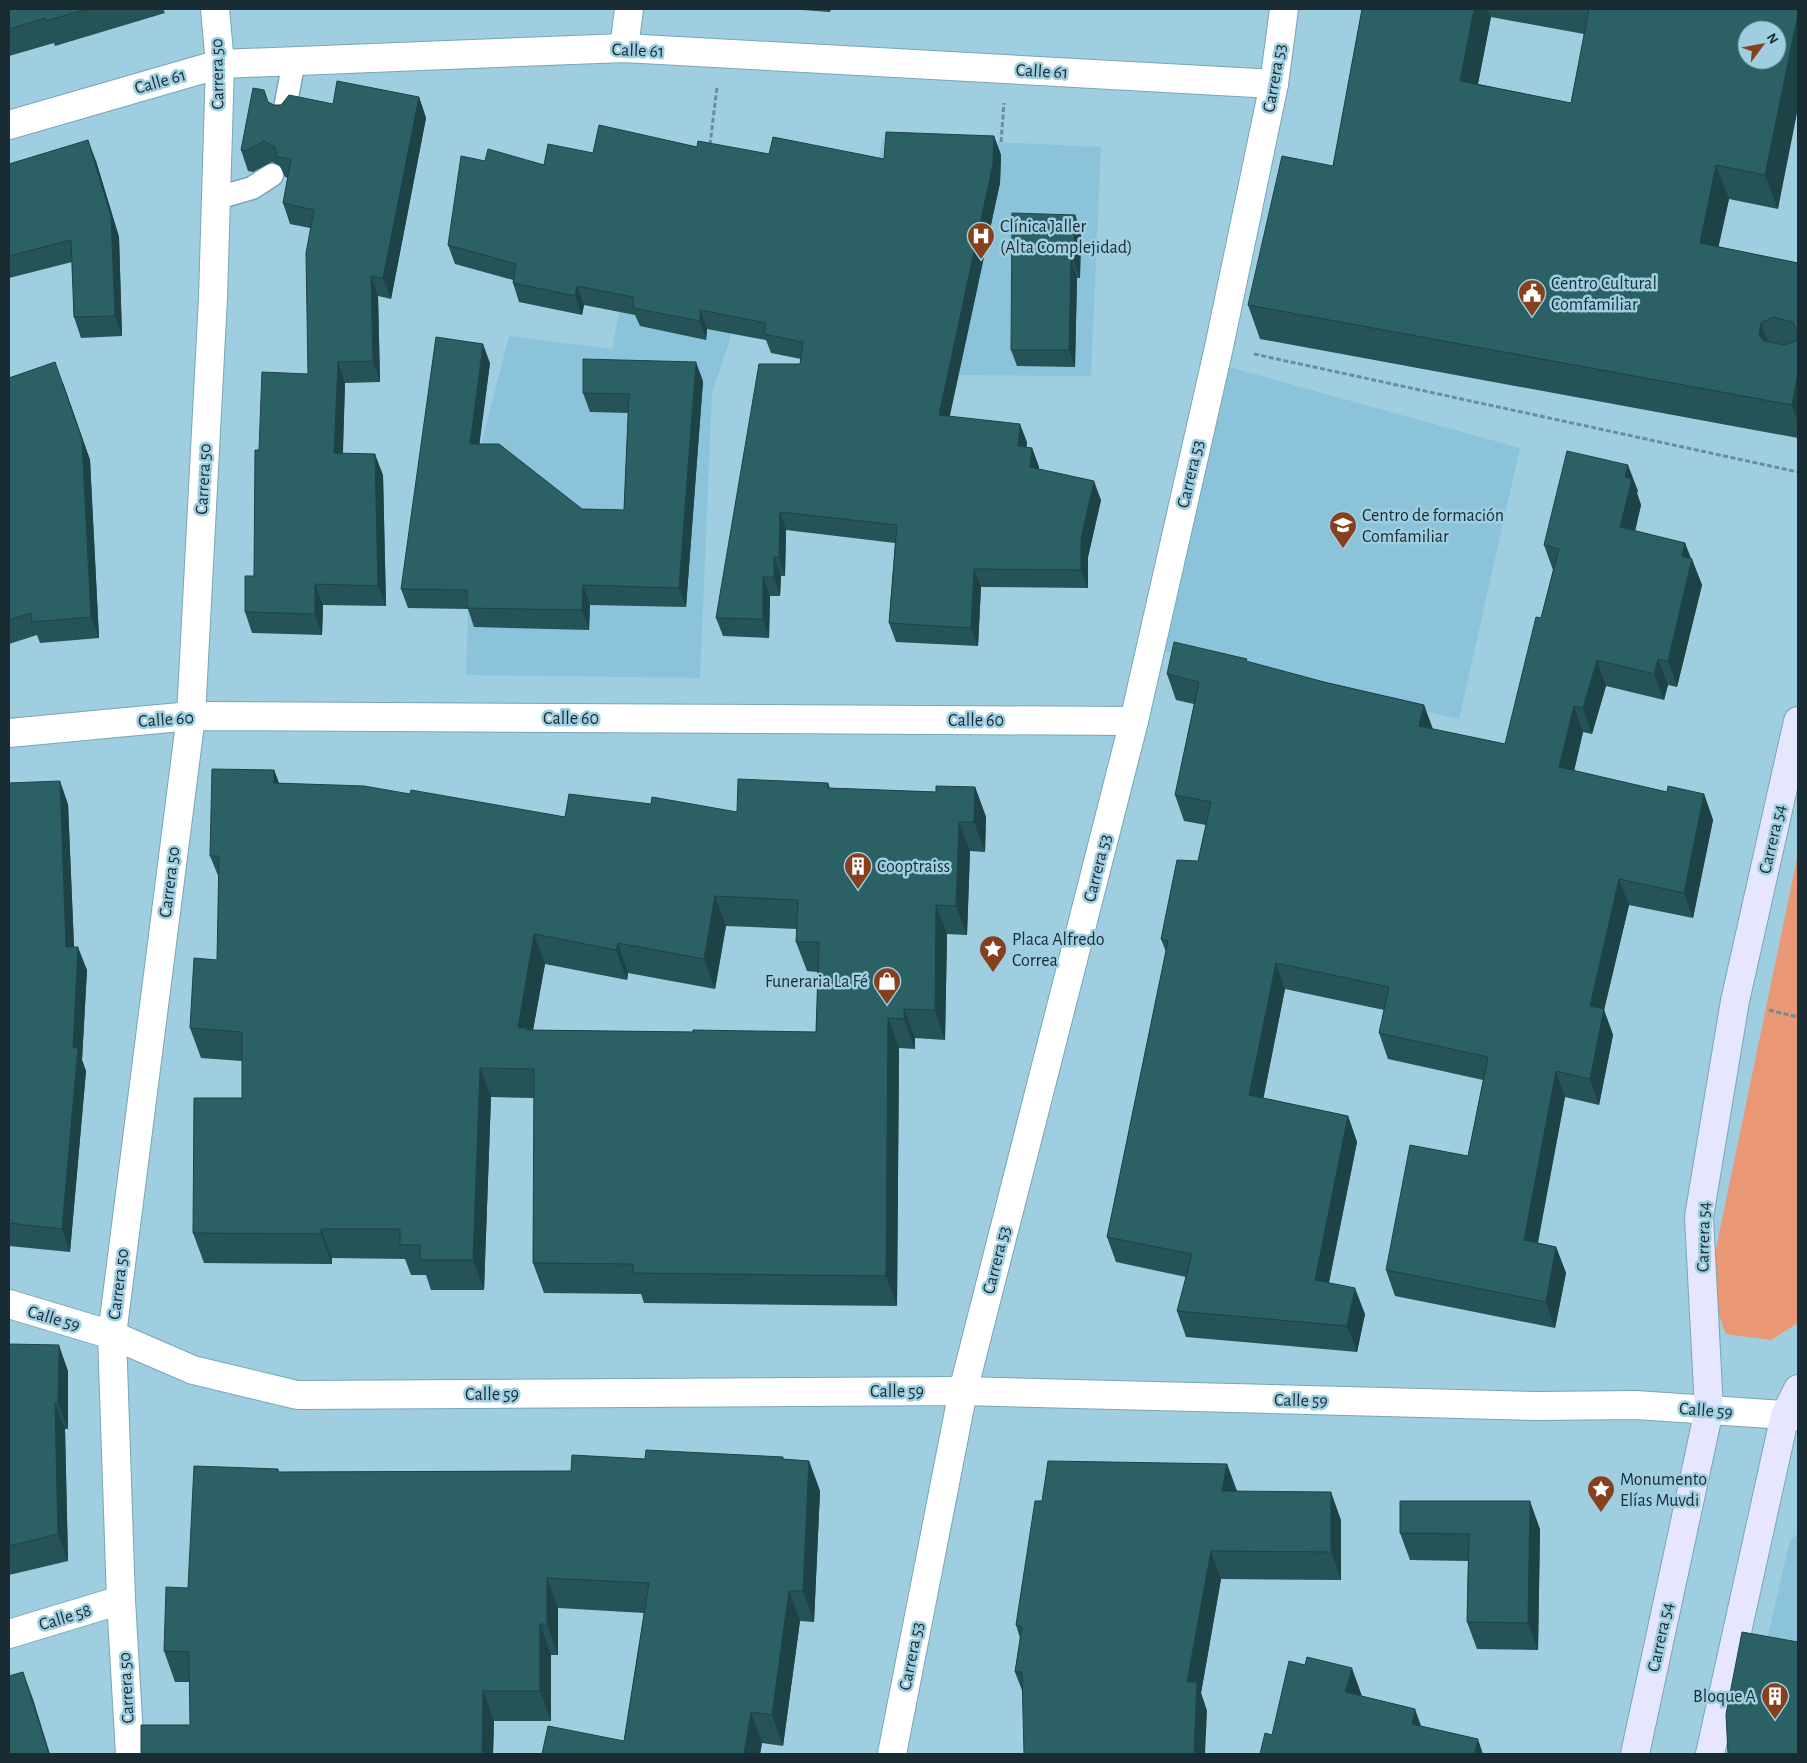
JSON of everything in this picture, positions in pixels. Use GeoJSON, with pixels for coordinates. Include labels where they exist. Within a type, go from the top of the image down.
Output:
{"type":"FeatureCollection","features":[{"type":"Feature","properties":{"kind":"main road","name":"Carrera 54"},"geometry":{"type":"LineString","coordinates":[[1635,1754],[1709,1410],[1699,1217],[1735,1001],[1798,722]]}},
{"type":"Feature","properties":{"kind":"main road"},"geometry":{"type":"LineString","coordinates":[[1710,1754],[1798,1389]]}},
{"type":"Feature","properties":{"kind":"street","name":"Carrera 50"},"geometry":{"type":"LineString","coordinates":[[130,1754],[121,1600],[112,1335],[190,716],[213,298],[214,199],[220,64],[215,9]]}},
{"type":"Feature","properties":{"kind":"street"},"geometry":{"type":"LineString","coordinates":[[624,48],[629,9]]}},
{"type":"Feature","properties":{"kind":"street","name":"Carrera 53"},"geometry":{"type":"LineString","coordinates":[[892,1754],[963,1391],[1134,721],[1219,347],[1274,84],[1284,9]]}},
{"type":"Feature","properties":{"kind":"street","name":"Calle 61"},"geometry":{"type":"LineString","coordinates":[[9,125],[220,64],[624,48],[1274,84]]}},
{"type":"Feature","properties":{"kind":"street","name":"Calle 60"},"geometry":{"type":"LineString","coordinates":[[9,733],[190,716],[1134,721]]}},
{"type":"Feature","properties":{"kind":"street","name":"Calle 59"},"geometry":{"type":"LineString","coordinates":[[9,1304],[112,1335],[193,1370],[297,1395],[963,1391],[1537,1406],[1636,1405],[1792,1415]]}},
{"type":"Feature","properties":{"kind":"street","name":"Calle 58"},"geometry":{"type":"LineString","coordinates":[[9,1634],[121,1600]]}},
{"type":"Feature","properties":{"kind":"lane"},"geometry":{"type":"LineString","coordinates":[[284,113],[294,61]]}},
{"type":"Feature","properties":{"kind":"lane"},"geometry":{"type":"LineString","coordinates":[[214,199],[252,188],[272,175]]}},
{"type":"Feature","properties":{"kind":"path"},"geometry":{"type":"LineString","coordinates":[[709,153],[722,53]]}},
{"type":"Feature","properties":{"kind":"path"},"geometry":{"type":"LineString","coordinates":[[1219,347],[1798,472]]}},
{"type":"Feature","properties":{"kind":"shaded area","name":"Clínica Jaller (Alta Complejidad)"},"geometry":{"type":"Polygon","coordinates":[[[882,137],[1101,147],[1091,376],[850,374],[882,137]]]}},
{"type":"Feature","properties":{"kind":"shaded area"},"geometry":{"type":"Polygon","coordinates":[[[651,147],[767,160],[729,342],[712,393],[700,678],[466,675],[472,479],[509,336],[612,349],[651,147]]]}},
{"type":"Feature","properties":{"kind":"shaded area","name":"Centro de formación Comfamiliar"},"geometry":{"type":"Polygon","coordinates":[[[1229,367],[1520,448],[1459,719],[1165,651],[1229,367]]]}},
{"type":"Feature","properties":{"kind":"shaded area"},"geometry":{"type":"Polygon","coordinates":[[[1798,854],[1798,1323],[1771,1340],[1726,1334],[1708,1287],[1798,854]]]}},
{"type":"Feature","properties":{"kind":"shaded area"},"geometry":{"type":"Polygon","coordinates":[[[1798,1533],[1798,1754],[1740,1754],[1790,1541],[1798,1533]]]}},
{"type":"Feature","properties":{"kind":"building"},"geometry":{"type":"Polygon","coordinates":[[[9,9],[87,9],[46,21],[45,18],[9,29],[9,9]]]}},
{"type":"Feature","properties":{"kind":"building"},"geometry":{"type":"Polygon","coordinates":[[[1362,9],[1474,9],[1460,81],[1571,103],[1589,9],[1798,9],[1787,68],[1787,20],[1737,20],[1737,70],[1787,70],[1765,175],[1716,165],[1700,243],[1798,263],[1798,333],[1793,322],[1773,317],[1761,323],[1759,335],[1764,341],[1784,345],[1796,341],[1798,335],[1798,371],[1792,405],[1248,305],[1282,156],[1333,166],[1362,9]]]}},
{"type":"Feature","properties":{"kind":"building"},"geometry":{"type":"Polygon","coordinates":[[[337,81],[419,97],[383,278],[371,276],[373,361],[338,362],[334,453],[375,454],[378,586],[315,584],[315,614],[245,612],[245,576],[254,576],[255,450],[259,450],[262,372],[308,374],[306,253],[314,210],[283,203],[291,159],[277,157],[275,147],[264,141],[246,151],[241,150],[253,88],[264,90],[268,102],[274,105],[281,105],[289,95],[333,104],[337,81]]]}},
{"type":"Feature","properties":{"kind":"building"},"geometry":{"type":"Polygon","coordinates":[[[599,125],[697,147],[698,141],[769,154],[773,137],[884,159],[886,132],[994,136],[993,164],[939,415],[1020,424],[1018,446],[1032,448],[1030,467],[1094,481],[1081,539],[1081,570],[974,569],[971,628],[889,623],[897,525],[780,512],[779,557],[774,557],[774,577],[763,577],[763,619],[716,618],[759,364],[800,364],[803,342],[764,334],[766,323],[700,310],[700,321],[633,308],[633,297],[577,286],[575,296],[513,283],[516,264],[448,245],[461,156],[485,161],[488,149],[544,165],[548,144],[593,153],[599,125]]]}},
{"type":"Feature","properties":{"kind":"building"},"geometry":{"type":"Polygon","coordinates":[[[88,140],[111,216],[115,316],[74,317],[71,240],[9,256],[9,164],[88,140]]]}},
{"type":"Feature","properties":{"kind":"building"},"geometry":{"type":"Polygon","coordinates":[[[1012,213],[1075,215],[1074,261],[1071,261],[1069,350],[1011,350],[1012,213]]]}},
{"type":"Feature","properties":{"kind":"building"},"geometry":{"type":"Polygon","coordinates":[[[436,337],[483,344],[470,444],[499,444],[582,509],[624,510],[629,394],[583,393],[583,359],[696,362],[679,588],[583,585],[582,610],[467,608],[467,590],[401,589],[436,337]]]}},
{"type":"Feature","properties":{"kind":"building"},"geometry":{"type":"Polygon","coordinates":[[[55,362],[82,439],[91,617],[32,622],[31,613],[9,620],[9,378],[55,362]]]}},
{"type":"Feature","properties":{"kind":"building"},"geometry":{"type":"Polygon","coordinates":[[[1567,451],[1628,465],[1625,477],[1632,479],[1620,527],[1685,543],[1682,556],[1692,559],[1668,661],[1658,659],[1654,674],[1597,660],[1583,708],[1574,706],[1559,767],[1667,792],[1668,786],[1704,794],[1684,893],[1619,879],[1590,1006],[1604,1009],[1590,1079],[1556,1071],[1524,1240],[1556,1247],[1546,1302],[1386,1270],[1410,1145],[1468,1156],[1488,1057],[1379,1033],[1389,987],[1276,963],[1249,1095],[1348,1116],[1315,1280],[1355,1288],[1347,1326],[1177,1311],[1192,1254],[1107,1237],[1168,941],[1161,939],[1177,860],[1198,861],[1211,802],[1175,795],[1199,682],[1167,674],[1174,642],[1247,659],[1246,661],[1324,682],[1424,705],[1419,726],[1505,744],[1536,617],[1541,618],[1559,549],[1544,545],[1567,451]]]}},
{"type":"Feature","properties":{"kind":"building"},"geometry":{"type":"Polygon","coordinates":[[[212,769],[274,770],[274,783],[364,786],[410,794],[411,790],[565,817],[569,794],[651,804],[652,797],[737,812],[738,779],[828,783],[828,788],[936,792],[936,786],[975,787],[974,822],[959,822],[956,906],[936,905],[935,1010],[904,1009],[904,1019],[888,1018],[886,1276],[633,1273],[633,1264],[533,1263],[534,1069],[480,1068],[473,1260],[420,1260],[420,1245],[400,1245],[400,1229],[321,1229],[321,1234],[193,1233],[194,1098],[242,1098],[242,1032],[190,1028],[194,958],[217,960],[219,856],[210,856],[212,769]],[[715,896],[704,959],[618,943],[616,950],[534,934],[518,1028],[527,1028],[527,1030],[816,1032],[819,942],[796,942],[798,900],[715,896]]]}},
{"type":"Feature","properties":{"kind":"building"},"geometry":{"type":"Polygon","coordinates":[[[60,781],[66,947],[78,947],[73,1048],[78,1048],[62,1229],[9,1223],[9,783],[60,781]]]}},
{"type":"Feature","properties":{"kind":"building"},"geometry":{"type":"Polygon","coordinates":[[[9,1344],[59,1345],[58,1403],[55,1403],[58,1534],[9,1546],[9,1344]]]}},
{"type":"Feature","properties":{"kind":"building"},"geometry":{"type":"Polygon","coordinates":[[[646,1450],[783,1457],[783,1459],[809,1461],[803,1591],[789,1591],[772,1715],[751,1712],[744,1754],[542,1754],[548,1726],[624,1741],[649,1583],[547,1578],[547,1624],[540,1624],[540,1691],[483,1691],[482,1754],[141,1754],[141,1725],[190,1725],[189,1652],[164,1651],[166,1587],[188,1588],[194,1466],[278,1469],[278,1472],[571,1471],[572,1455],[645,1459],[646,1450]]]}},
{"type":"Feature","properties":{"kind":"building"},"geometry":{"type":"Polygon","coordinates":[[[1048,1461],[1227,1464],[1222,1491],[1331,1492],[1331,1552],[1211,1551],[1187,1682],[1197,1682],[1194,1754],[1024,1754],[1022,1672],[1015,1672],[1022,1627],[1016,1625],[1035,1501],[1042,1501],[1048,1461]]]}},
{"type":"Feature","properties":{"kind":"building"},"geometry":{"type":"Polygon","coordinates":[[[1400,1501],[1530,1501],[1528,1623],[1467,1622],[1469,1534],[1400,1533],[1400,1501]]]}},
{"type":"Feature","properties":{"kind":"building"},"geometry":{"type":"Polygon","coordinates":[[[1742,1632],[1798,1642],[1798,1754],[1728,1754],[1726,1714],[1742,1632]]]}},
{"type":"Feature","properties":{"kind":"building"},"geometry":{"type":"Polygon","coordinates":[[[1307,1657],[1352,1668],[1345,1692],[1415,1709],[1412,1724],[1478,1739],[1474,1754],[1260,1754],[1265,1733],[1272,1735],[1289,1661],[1305,1665],[1307,1657]]]}},
{"type":"Feature","properties":{"kind":"building"},"geometry":{"type":"Polygon","coordinates":[[[23,1672],[49,1754],[9,1754],[9,1676],[23,1672]]]}},
{"type":"Feature","properties":{"kind":"place","name":"Clínica Jaller (Alta Complejidad)"},"geometry":{"type":"Point","coordinates":[981,260]}},
{"type":"Feature","properties":{"kind":"place","name":"Centro Cultural Comfamiliar"},"geometry":{"type":"Point","coordinates":[1532,317]}},
{"type":"Feature","properties":{"kind":"place","name":"Centro de formación Comfamiliar"},"geometry":{"type":"Point","coordinates":[1343,549]}},
{"type":"Feature","properties":{"kind":"place","name":"Cooptraiss"},"geometry":{"type":"Point","coordinates":[858,890]}},
{"type":"Feature","properties":{"kind":"place","name":"Placa Alfredo Correa"},"geometry":{"type":"Point","coordinates":[993,973]}},
{"type":"Feature","properties":{"kind":"place","name":"Funeraria La Fé"},"geometry":{"type":"Point","coordinates":[887,1005]}},
{"type":"Feature","properties":{"kind":"place","name":"Monumento Elías Muvdi"},"geometry":{"type":"Point","coordinates":[1601,1513]}},
{"type":"Feature","properties":{"kind":"place","name":"Bloque A"},"geometry":{"type":"Point","coordinates":[1775,1720]}}]}
